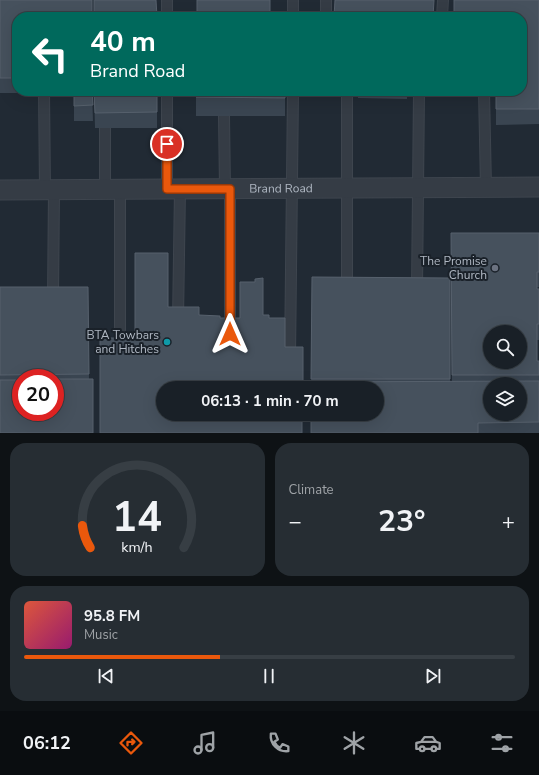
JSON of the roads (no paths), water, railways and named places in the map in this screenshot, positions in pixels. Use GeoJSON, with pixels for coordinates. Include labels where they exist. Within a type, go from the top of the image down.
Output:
{"type":"FeatureCollection","features":[{"type":"Feature","properties":{"kind":"street","name":"Brand Road"},"geometry":{"type":"LineString","coordinates":[[0,190],[539,187]]}},
{"type":"Feature","properties":{"kind":"lane"},"geometry":{"type":"LineString","coordinates":[[167,0],[167,12]]}},
{"type":"Feature","properties":{"kind":"lane"},"geometry":{"type":"LineString","coordinates":[[293,0],[293,12]]}},
{"type":"Feature","properties":{"kind":"lane"},"geometry":{"type":"LineString","coordinates":[[326,0],[326,12]]}},
{"type":"Feature","properties":{"kind":"lane"},"geometry":{"type":"LineString","coordinates":[[442,12],[443,0]]}},
{"type":"Feature","properties":{"kind":"lane"},"geometry":{"type":"LineString","coordinates":[[44,96],[53,302]]}},
{"type":"Feature","properties":{"kind":"lane"},"geometry":{"type":"LineString","coordinates":[[167,96],[174,189],[178,323]]}},
{"type":"Feature","properties":{"kind":"lane"},"geometry":{"type":"LineString","coordinates":[[290,362],[293,96]]}},
{"type":"Feature","properties":{"kind":"lane"},"geometry":{"type":"LineString","coordinates":[[347,96],[347,293]]}},
{"type":"Feature","properties":{"kind":"lane"},"geometry":{"type":"LineString","coordinates":[[417,294],[419,96]]}},
{"type":"Feature","properties":{"kind":"lane"},"geometry":{"type":"LineString","coordinates":[[484,96],[486,188]]}},
{"type":"Feature","properties":{"kind":"lane"},"geometry":{"type":"LineString","coordinates":[[224,116],[230,334]]}},
{"type":"Feature","properties":{"kind":"lane"},"geometry":{"type":"LineString","coordinates":[[105,128],[112,189],[120,353]]}},
{"type":"Feature","properties":{"kind":"place","name":"The Promise Church"},"geometry":{"type":"Point","coordinates":[495,268]}},
{"type":"Feature","properties":{"kind":"place","name":"BTA Towbars and Hitches"},"geometry":{"type":"Point","coordinates":[167,342]}}]}
